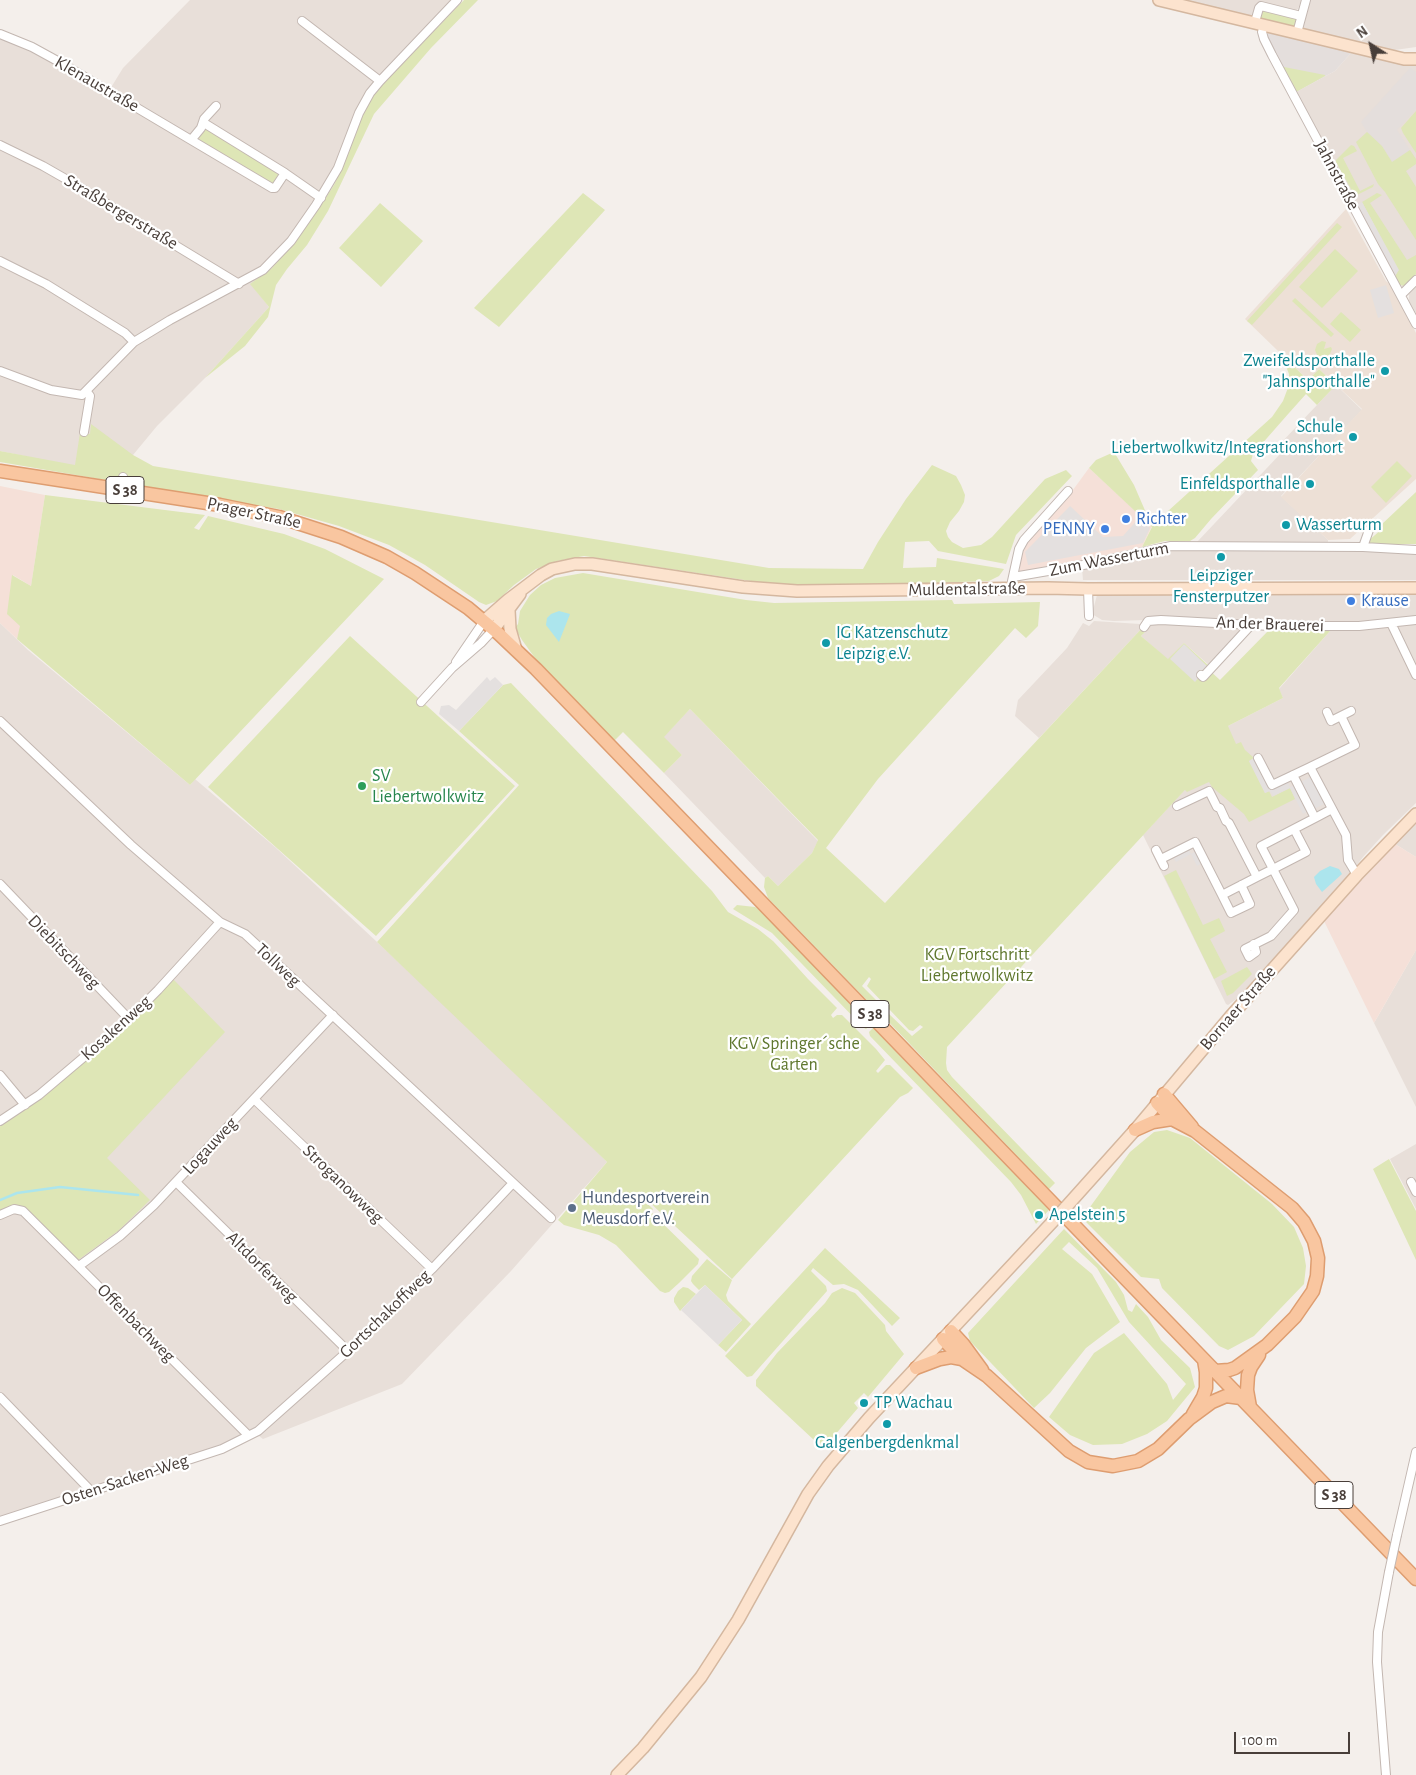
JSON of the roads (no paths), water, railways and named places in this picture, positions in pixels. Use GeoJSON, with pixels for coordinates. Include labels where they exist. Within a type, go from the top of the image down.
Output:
{"type":"FeatureCollection","features":[{"type":"Feature","properties":{"kind":"main road"},"geometry":{"type":"LineString","coordinates":[[1160,0],[1404,59],[1416,59]]}},
{"type":"Feature","properties":{"kind":"main road","name":"Prager Straße"},"geometry":{"type":"LineString","coordinates":[[0,471],[121,483],[250,510],[326,531],[394,561],[442,590],[489,625]]}},
{"type":"Feature","properties":{"kind":"main road","name":"Muldentalstraße"},"geometry":{"type":"LineString","coordinates":[[489,625],[525,586],[541,575],[552,569],[569,565],[592,564],[770,590],[835,591],[1012,583],[1088,589],[1416,588]]}},
{"type":"Feature","properties":{"kind":"main road","name":"Muldentalstraße"},"geometry":{"type":"LineString","coordinates":[[489,625],[509,610],[525,586]]}},
{"type":"Feature","properties":{"kind":"main road"},"geometry":{"type":"LineString","coordinates":[[509,610],[510,629],[516,650]]}},
{"type":"Feature","properties":{"kind":"main road","name":"S 38"},"geometry":{"type":"LineString","coordinates":[[489,625],[516,650],[1416,1579]]}},
{"type":"Feature","properties":{"kind":"main road","name":"Bornaer Straße"},"geometry":{"type":"LineString","coordinates":[[617,1775],[644,1748],[701,1677],[738,1620],[808,1494],[828,1466],[869,1418],[1057,1217],[1135,1130],[1230,1017],[1357,876],[1416,814]]}},
{"type":"Feature","properties":{"kind":"main road"},"geometry":{"type":"LineString","coordinates":[[1160,1099],[1172,1119],[1195,1131]]}},
{"type":"Feature","properties":{"kind":"main road"},"geometry":{"type":"LineString","coordinates":[[947,1335],[962,1359],[986,1376],[1069,1451],[1088,1462],[1113,1466],[1138,1461],[1158,1449],[1189,1419],[1220,1398],[1232,1396],[1245,1403],[1248,1375],[1251,1367],[1267,1345],[1295,1317],[1313,1291],[1317,1276],[1318,1258],[1314,1241],[1304,1222],[1292,1208],[1195,1131],[1160,1099]]}},
{"type":"Feature","properties":{"kind":"main road"},"geometry":{"type":"LineString","coordinates":[[1135,1130],[1153,1122],[1172,1119]]}},
{"type":"Feature","properties":{"kind":"main road"},"geometry":{"type":"LineString","coordinates":[[947,1335],[963,1344],[986,1376]]}},
{"type":"Feature","properties":{"kind":"main road"},"geometry":{"type":"LineString","coordinates":[[1215,1371],[1235,1368],[1267,1345]]}},
{"type":"Feature","properties":{"kind":"main road"},"geometry":{"type":"LineString","coordinates":[[916,1368],[940,1359],[951,1357],[962,1359]]}},
{"type":"Feature","properties":{"kind":"main road"},"geometry":{"type":"LineString","coordinates":[[1189,1419],[1203,1398],[1206,1388],[1204,1360]]}},
{"type":"Feature","properties":{"kind":"street"},"geometry":{"type":"LineString","coordinates":[[0,372],[51,390],[79,396],[87,392],[122,352],[134,342],[170,320],[255,276],[271,263],[291,241],[321,198],[338,168],[358,113],[380,81],[457,0]]}},
{"type":"Feature","properties":{"kind":"street"},"geometry":{"type":"LineString","coordinates":[[1297,33],[1306,0]]}},
{"type":"Feature","properties":{"kind":"street"},"geometry":{"type":"LineString","coordinates":[[1259,23],[1259,8],[1261,6],[1302,16]]}},
{"type":"Feature","properties":{"kind":"street"},"geometry":{"type":"LineString","coordinates":[[302,21],[380,81]]}},
{"type":"Feature","properties":{"kind":"street","name":"Jahnstraße"},"geometry":{"type":"LineString","coordinates":[[1259,23],[1272,55],[1416,324]]}},
{"type":"Feature","properties":{"kind":"street","name":"Klenaustraße"},"geometry":{"type":"LineString","coordinates":[[0,34],[32,47],[63,64],[272,188],[275,188],[285,173]]}},
{"type":"Feature","properties":{"kind":"street"},"geometry":{"type":"LineString","coordinates":[[192,139],[204,124],[204,119],[216,106]]}},
{"type":"Feature","properties":{"kind":"street"},"geometry":{"type":"LineString","coordinates":[[204,124],[285,173],[321,198]]}},
{"type":"Feature","properties":{"kind":"street","name":"Straßbergerstraße"},"geometry":{"type":"LineString","coordinates":[[0,145],[50,170],[239,284]]}},
{"type":"Feature","properties":{"kind":"street"},"geometry":{"type":"LineString","coordinates":[[0,261],[46,284],[125,333],[134,342]]}},
{"type":"Feature","properties":{"kind":"street"},"geometry":{"type":"LineString","coordinates":[[1401,295],[1416,280]]}},
{"type":"Feature","properties":{"kind":"street"},"geometry":{"type":"LineString","coordinates":[[84,432],[90,396],[87,392]]}},
{"type":"Feature","properties":{"kind":"street"},"geometry":{"type":"LineString","coordinates":[[1012,583],[1019,549],[1024,540],[1068,491]]}},
{"type":"Feature","properties":{"kind":"street"},"geometry":{"type":"LineString","coordinates":[[1362,547],[1370,530]]}},
{"type":"Feature","properties":{"kind":"street","name":"Zum Wasserturm"},"geometry":{"type":"LineString","coordinates":[[1012,583],[1141,551],[1171,546],[1362,547],[1416,550]]}},
{"type":"Feature","properties":{"kind":"street"},"geometry":{"type":"LineString","coordinates":[[1088,589],[1089,616]]}},
{"type":"Feature","properties":{"kind":"street","name":"An der Brauerei"},"geometry":{"type":"LineString","coordinates":[[1146,624],[1178,620],[1251,625],[1359,626],[1416,620]]}},
{"type":"Feature","properties":{"kind":"street"},"geometry":{"type":"LineString","coordinates":[[1391,624],[1414,665],[1416,675]]}},
{"type":"Feature","properties":{"kind":"street","name":"Muldentalstraße"},"geometry":{"type":"LineString","coordinates":[[452,668],[481,643],[489,625]]}},
{"type":"Feature","properties":{"kind":"street","name":"Muldentalstraße"},"geometry":{"type":"LineString","coordinates":[[421,702],[489,625]]}},
{"type":"Feature","properties":{"kind":"street"},"geometry":{"type":"LineString","coordinates":[[1201,675],[1203,677],[1251,625]]}},
{"type":"Feature","properties":{"kind":"street"},"geometry":{"type":"LineString","coordinates":[[1326,712],[1331,721],[1351,711]]}},
{"type":"Feature","properties":{"kind":"street"},"geometry":{"type":"LineString","coordinates":[[1258,758],[1272,785],[1355,745],[1341,716]]}},
{"type":"Feature","properties":{"kind":"street","name":"Tollweg"},"geometry":{"type":"LineString","coordinates":[[0,721],[131,845],[220,922],[245,934],[551,1218]]}},
{"type":"Feature","properties":{"kind":"street"},"geometry":{"type":"LineString","coordinates":[[1310,766],[1346,835],[1348,860],[1357,876]]}},
{"type":"Feature","properties":{"kind":"street"},"geometry":{"type":"LineString","coordinates":[[1293,775],[1315,818]]}},
{"type":"Feature","properties":{"kind":"street"},"geometry":{"type":"LineString","coordinates":[[1177,806],[1209,791],[1217,807],[1220,808],[1226,821],[1229,823],[1257,877]]}},
{"type":"Feature","properties":{"kind":"street"},"geometry":{"type":"LineString","coordinates":[[1254,944],[1271,936],[1294,910],[1261,846],[1332,809]]}},
{"type":"Feature","properties":{"kind":"street"},"geometry":{"type":"LineString","coordinates":[[1222,895],[1306,852],[1294,829]]}},
{"type":"Feature","properties":{"kind":"street"},"geometry":{"type":"LineString","coordinates":[[1156,850],[1162,863],[1195,842],[1231,913],[1250,904],[1241,885]]}},
{"type":"Feature","properties":{"kind":"street","name":"Diebitschweg"},"geometry":{"type":"LineString","coordinates":[[0,884],[129,1019]]}},
{"type":"Feature","properties":{"kind":"street","name":"Kosakenweg"},"geometry":{"type":"LineString","coordinates":[[0,1121],[25,1105],[129,1019],[220,922]]}},
{"type":"Feature","properties":{"kind":"street","name":"Logauweg"},"geometry":{"type":"LineString","coordinates":[[79,1266],[120,1236],[176,1182],[333,1015]]}},
{"type":"Feature","properties":{"kind":"street"},"geometry":{"type":"LineString","coordinates":[[0,1075],[25,1105]]}},
{"type":"Feature","properties":{"kind":"street","name":"Stroganowweg"},"geometry":{"type":"LineString","coordinates":[[254,1099],[432,1269]]}},
{"type":"Feature","properties":{"kind":"street","name":"Altdorferweg"},"geometry":{"type":"LineString","coordinates":[[176,1182],[348,1351]]}},
{"type":"Feature","properties":{"kind":"street"},"geometry":{"type":"LineString","coordinates":[[1411,1182],[1416,1192]]}},
{"type":"Feature","properties":{"kind":"street","name":"Gortschakoffweg"},"geometry":{"type":"LineString","coordinates":[[248,1436],[258,1431],[348,1351],[432,1269],[512,1183]]}},
{"type":"Feature","properties":{"kind":"street","name":"Offenbachweg"},"geometry":{"type":"LineString","coordinates":[[0,1215],[14,1209],[22,1211],[248,1436]]}},
{"type":"Feature","properties":{"kind":"street"},"geometry":{"type":"LineString","coordinates":[[0,1397],[92,1492]]}},
{"type":"Feature","properties":{"kind":"street","name":"Osten-Sacken-Weg"},"geometry":{"type":"LineString","coordinates":[[0,1521],[222,1449],[248,1436]]}},
{"type":"Feature","properties":{"kind":"street"},"geometry":{"type":"LineString","coordinates":[[1386,1775],[1377,1662],[1378,1632],[1389,1572],[1416,1452]]}},
{"type":"Feature","properties":{"kind":"water"},"geometry":{"type":"Polygon","coordinates":[[[559,611],[570,614],[559,642],[546,625],[547,618],[559,611]]]}},
{"type":"Feature","properties":{"kind":"water"},"geometry":{"type":"Polygon","coordinates":[[[1330,866],[1339,869],[1342,874],[1322,892],[1316,884],[1314,877],[1320,871],[1330,866]]]}},
{"type":"Feature","properties":{"kind":"waterway"},"geometry":{"type":"LineString","coordinates":[[0,1200],[17,1193],[60,1187],[138,1195]]}},
{"type":"Feature","properties":{"kind":"place","name":"Zweifeldsporthalle \"Jahnsporthalle\""},"geometry":{"type":"Point","coordinates":[1385,371]}},
{"type":"Feature","properties":{"kind":"place","name":"Schule Liebertwolkwitz/Integrationshort"},"geometry":{"type":"Point","coordinates":[1353,437]}},
{"type":"Feature","properties":{"kind":"place","name":"Einfeldsporthalle"},"geometry":{"type":"Point","coordinates":[1310,484]}},
{"type":"Feature","properties":{"kind":"place","name":"Richter"},"geometry":{"type":"Point","coordinates":[1126,519]}},
{"type":"Feature","properties":{"kind":"place","name":"Wasserturm"},"geometry":{"type":"Point","coordinates":[1286,525]}},
{"type":"Feature","properties":{"kind":"place","name":"PENNY"},"geometry":{"type":"Point","coordinates":[1105,529]}},
{"type":"Feature","properties":{"kind":"place","name":"Leipziger Fensterputzer"},"geometry":{"type":"Point","coordinates":[1221,557]}},
{"type":"Feature","properties":{"kind":"place","name":"Krause"},"geometry":{"type":"Point","coordinates":[1351,601]}},
{"type":"Feature","properties":{"kind":"place","name":"IG Katzenschutz Leipzig e.V."},"geometry":{"type":"Point","coordinates":[826,643]}},
{"type":"Feature","properties":{"kind":"place","name":"SV Liebertwolkwitz"},"geometry":{"type":"Point","coordinates":[362,786]}},
{"type":"Feature","properties":{"kind":"place","name":"Hundesportverein Meusdorf e.V."},"geometry":{"type":"Point","coordinates":[572,1208]}},
{"type":"Feature","properties":{"kind":"place","name":"Apelstein 5"},"geometry":{"type":"Point","coordinates":[1039,1215]}},
{"type":"Feature","properties":{"kind":"place","name":"TP Wachau"},"geometry":{"type":"Point","coordinates":[864,1403]}},
{"type":"Feature","properties":{"kind":"place","name":"Galgenbergdenkmal"},"geometry":{"type":"Point","coordinates":[887,1424]}},
{"type":"Feature","properties":{"kind":"park label","name":"KGV Fortschritt Liebertwolkwitz"},"geometry":{"type":"Point","coordinates":[977,965]}},
{"type":"Feature","properties":{"kind":"park label","name":"KGV Springer´sche Gärten"},"geometry":{"type":"Point","coordinates":[794,1054]}}]}
